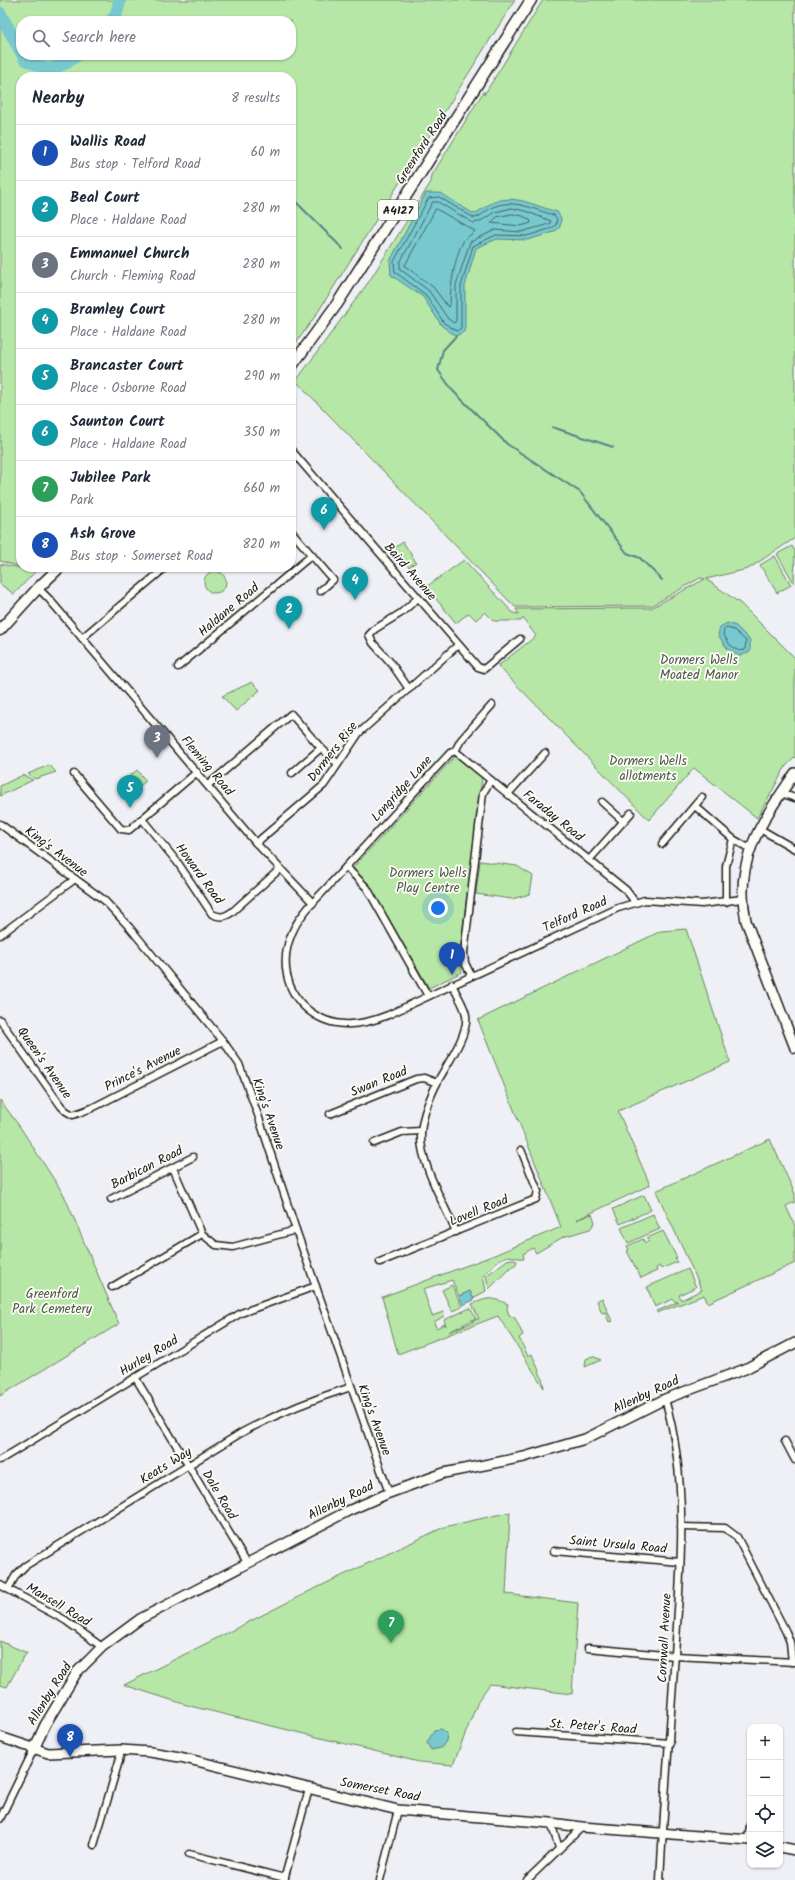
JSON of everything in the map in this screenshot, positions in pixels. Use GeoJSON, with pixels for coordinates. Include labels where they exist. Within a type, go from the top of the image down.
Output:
{"type":"FeatureCollection","features":[{"type":"Feature","properties":{"kind":"main road","name":"Greenford Road"},"geometry":{"type":"LineString","coordinates":[[296,360],[337,304],[531,0]]}},
{"type":"Feature","properties":{"kind":"main road"},"geometry":{"type":"LineString","coordinates":[[0,630],[38,588],[55,572]]}},
{"type":"Feature","properties":{"kind":"street","name":"Baird Avenue"},"geometry":{"type":"LineString","coordinates":[[297,457],[478,667],[484,669],[520,639]]}},
{"type":"Feature","properties":{"kind":"street"},"geometry":{"type":"LineString","coordinates":[[296,537],[334,580],[320,592]]}},
{"type":"Feature","properties":{"kind":"street","name":"Haldane Road"},"geometry":{"type":"LineString","coordinates":[[296,568],[312,555]]}},
{"type":"Feature","properties":{"kind":"street"},"geometry":{"type":"LineString","coordinates":[[82,638],[160,572]]}},
{"type":"Feature","properties":{"kind":"street","name":"Haldane Road"},"geometry":{"type":"LineString","coordinates":[[178,667],[292,572]]}},
{"type":"Feature","properties":{"kind":"street","name":"Fleming Road"},"geometry":{"type":"LineString","coordinates":[[38,588],[197,772],[256,843],[313,903]]}},
{"type":"Feature","properties":{"kind":"street"},"geometry":{"type":"LineString","coordinates":[[409,689],[391,663],[373,643],[370,635],[375,629],[401,614],[418,598]]}},
{"type":"Feature","properties":{"kind":"street","name":"Dormers Rise"},"geometry":{"type":"LineString","coordinates":[[256,843],[324,785],[359,733],[458,645]]}},
{"type":"Feature","properties":{"kind":"street","name":"Longridge Lane"},"geometry":{"type":"LineString","coordinates":[[313,903],[450,753],[455,751],[461,740],[492,705]]}},
{"type":"Feature","properties":{"kind":"street"},"geometry":{"type":"LineString","coordinates":[[208,785],[292,714],[321,748],[338,764]]}},
{"type":"Feature","properties":{"kind":"street"},"geometry":{"type":"LineString","coordinates":[[292,772],[321,748]]}},
{"type":"Feature","properties":{"kind":"street","name":"Faraday Road"},"geometry":{"type":"LineString","coordinates":[[455,751],[626,890],[635,902]]}},
{"type":"Feature","properties":{"kind":"street"},"geometry":{"type":"LineString","coordinates":[[508,794],[545,753]]}},
{"type":"Feature","properties":{"kind":"street"},"geometry":{"type":"LineString","coordinates":[[74,774],[121,829],[129,830],[197,772]]}},
{"type":"Feature","properties":{"kind":"street"},"geometry":{"type":"LineString","coordinates":[[795,773],[781,793],[750,849],[743,873],[742,899],[748,929],[795,1048]]}},
{"type":"Feature","properties":{"kind":"street"},"geometry":{"type":"LineString","coordinates":[[471,975],[465,963],[465,947],[483,793],[491,780]]}},
{"type":"Feature","properties":{"kind":"street"},"geometry":{"type":"LineString","coordinates":[[781,793],[795,798]]}},
{"type":"Feature","properties":{"kind":"street"},"geometry":{"type":"LineString","coordinates":[[662,844],[702,797]]}},
{"type":"Feature","properties":{"kind":"street"},"geometry":{"type":"LineString","coordinates":[[602,802],[623,821]]}},
{"type":"Feature","properties":{"kind":"street"},"geometry":{"type":"LineString","coordinates":[[695,806],[733,839],[750,849]]}},
{"type":"Feature","properties":{"kind":"street"},"geometry":{"type":"LineString","coordinates":[[589,860],[631,813]]}},
{"type":"Feature","properties":{"kind":"street","name":"Howard Road"},"geometry":{"type":"LineString","coordinates":[[142,819],[174,858],[212,914],[218,917],[226,916],[232,912],[280,869]]}},
{"type":"Feature","properties":{"kind":"street","name":"King's Avenue"},"geometry":{"type":"LineString","coordinates":[[0,824],[104,900],[130,928],[224,1041],[239,1064],[388,1493]]}},
{"type":"Feature","properties":{"kind":"street"},"geometry":{"type":"LineString","coordinates":[[760,829],[795,848]]}},
{"type":"Feature","properties":{"kind":"street"},"geometry":{"type":"LineString","coordinates":[[726,902],[726,866],[733,839]]}},
{"type":"Feature","properties":{"kind":"street"},"geometry":{"type":"LineString","coordinates":[[346,867],[367,888],[428,996]]}},
{"type":"Feature","properties":{"kind":"street"},"geometry":{"type":"LineString","coordinates":[[0,935],[75,879]]}},
{"type":"Feature","properties":{"kind":"street","name":"Telford Road"},"geometry":{"type":"LineString","coordinates":[[313,903],[294,928],[287,945],[287,974],[291,987],[298,1000],[308,1009],[326,1020],[339,1024],[354,1025],[379,1019],[602,914],[635,902],[655,900],[702,904],[742,899]]}},
{"type":"Feature","properties":{"kind":"street"},"geometry":{"type":"LineString","coordinates":[[452,984],[465,1013],[465,1022],[459,1042],[437,1083],[427,1107],[421,1131],[421,1144],[424,1158],[456,1232]]}},
{"type":"Feature","properties":{"kind":"street","name":"Queen's Avenue"},"geometry":{"type":"LineString","coordinates":[[0,1020],[61,1106],[73,1115]]}},
{"type":"Feature","properties":{"kind":"street","name":"Prince's Avenue"},"geometry":{"type":"LineString","coordinates":[[73,1115],[92,1108],[224,1041]]}},
{"type":"Feature","properties":{"kind":"street","name":"Swan Road"},"geometry":{"type":"LineString","coordinates":[[330,1114],[416,1078],[424,1078],[437,1083]]}},
{"type":"Feature","properties":{"kind":"street"},"geometry":{"type":"LineString","coordinates":[[374,1143],[402,1132],[421,1131]]}},
{"type":"Feature","properties":{"kind":"street","name":"Lovell Road"},"geometry":{"type":"LineString","coordinates":[[380,1262],[536,1199],[538,1191],[521,1150]]}},
{"type":"Feature","properties":{"kind":"street","name":"Barbican Road"},"geometry":{"type":"LineString","coordinates":[[111,1200],[193,1157]]}},
{"type":"Feature","properties":{"kind":"street"},"geometry":{"type":"LineString","coordinates":[[173,1168],[202,1234],[216,1245],[233,1247],[296,1230]]}},
{"type":"Feature","properties":{"kind":"street"},"geometry":{"type":"LineString","coordinates":[[112,1288],[202,1234]]}},
{"type":"Feature","properties":{"kind":"street","name":"Hurley Road"},"geometry":{"type":"LineString","coordinates":[[0,1460],[241,1313],[316,1286]]}},
{"type":"Feature","properties":{"kind":"street","name":"Allenby Road"},"geometry":{"type":"LineString","coordinates":[[0,1819],[45,1725],[77,1672],[102,1647],[140,1619],[348,1511],[388,1493],[444,1473],[524,1458],[585,1439],[665,1399],[745,1368],[795,1343]]}},
{"type":"Feature","properties":{"kind":"street","name":"Dale Road"},"geometry":{"type":"LineString","coordinates":[[135,1377],[248,1564]]}},
{"type":"Feature","properties":{"kind":"street","name":"Keats Way"},"geometry":{"type":"LineString","coordinates":[[8,1589],[16,1575],[25,1566],[188,1465],[277,1414],[312,1399],[351,1387]]}},
{"type":"Feature","properties":{"kind":"street","name":"Cornwall Avenue"},"geometry":{"type":"LineString","coordinates":[[660,1880],[662,1833],[670,1744],[681,1527],[678,1468],[665,1399]]}},
{"type":"Feature","properties":{"kind":"street"},"geometry":{"type":"LineString","coordinates":[[785,1441],[795,1460]]}},
{"type":"Feature","properties":{"kind":"street"},"geometry":{"type":"LineString","coordinates":[[588,1648],[675,1656],[793,1662],[790,1642],[786,1632],[737,1537],[725,1528],[681,1527]]}},
{"type":"Feature","properties":{"kind":"street","name":"Saint Ursula Road"},"geometry":{"type":"LineString","coordinates":[[554,1550],[680,1562]]}},
{"type":"Feature","properties":{"kind":"street","name":"Mansell Road"},"geometry":{"type":"LineString","coordinates":[[0,1585],[66,1620],[102,1647]]}},
{"type":"Feature","properties":{"kind":"street","name":"St. Peter's Road"},"geometry":{"type":"LineString","coordinates":[[516,1732],[670,1744]]}},
{"type":"Feature","properties":{"kind":"street","name":"Somerset Road"},"geometry":{"type":"LineString","coordinates":[[0,1737],[48,1753],[120,1750],[180,1756],[398,1810],[551,1823],[582,1828],[747,1840]]}},
{"type":"Feature","properties":{"kind":"street"},"geometry":{"type":"LineString","coordinates":[[94,1845],[119,1761],[120,1750]]}},
{"type":"Feature","properties":{"kind":"street"},"geometry":{"type":"LineString","coordinates":[[189,1854],[285,1879],[309,1789]]}},
{"type":"Feature","properties":{"kind":"street"},"geometry":{"type":"LineString","coordinates":[[380,1880],[398,1810]]}},
{"type":"Feature","properties":{"kind":"street"},"geometry":{"type":"LineString","coordinates":[[551,1823],[560,1848]]}},
{"type":"Feature","properties":{"kind":"street"},"geometry":{"type":"LineString","coordinates":[[527,1880],[582,1828]]}},
{"type":"Feature","properties":{"kind":"street"},"geometry":{"type":"LineString","coordinates":[[783,1847],[795,1850]]}},
{"type":"Feature","properties":{"kind":"green space"},"geometry":{"type":"Polygon","coordinates":[[[0,0],[515,0],[316,315],[296,343],[296,72],[16,72],[16,566],[0,561],[0,0]]]}},
{"type":"Feature","properties":{"kind":"green space"},"geometry":{"type":"Polygon","coordinates":[[[543,0],[795,0],[795,538],[748,569],[706,579],[741,604],[795,658],[795,757],[786,766],[757,818],[694,768],[649,820],[498,666],[536,636],[523,618],[521,621],[494,621],[485,612],[476,620],[469,613],[456,623],[426,587],[464,560],[513,613],[519,614],[516,609],[651,608],[705,579],[700,578],[651,606],[515,607],[296,381],[370,280],[431,182],[432,175],[543,0]]]}},
{"type":"Feature","properties":{"kind":"green space"},"geometry":{"type":"Polygon","coordinates":[[[403,542],[416,562],[409,567],[393,549],[403,542]]]}},
{"type":"Feature","properties":{"kind":"green space"},"geometry":{"type":"Polygon","coordinates":[[[792,546],[795,551],[794,583],[777,554],[792,546]]]}},
{"type":"Feature","properties":{"kind":"green space"},"geometry":{"type":"Polygon","coordinates":[[[775,556],[791,585],[777,593],[760,565],[775,556]]]}},
{"type":"Feature","properties":{"kind":"green space"},"geometry":{"type":"Polygon","coordinates":[[[0,564],[16,567],[16,572],[35,572],[14,594],[0,584],[0,564]]]}},
{"type":"Feature","properties":{"kind":"green space"},"geometry":{"type":"Polygon","coordinates":[[[211,572],[219,572],[223,574],[226,582],[223,590],[215,593],[207,590],[204,582],[207,574],[211,572]]]}},
{"type":"Feature","properties":{"kind":"green space"},"geometry":{"type":"Polygon","coordinates":[[[252,682],[260,690],[236,711],[222,696],[252,682]]]}},
{"type":"Feature","properties":{"kind":"green space","name":"Dormers Wells Play Centre"},"geometry":{"type":"Polygon","coordinates":[[[455,756],[482,778],[459,958],[462,972],[429,988],[371,888],[352,869],[455,756]]]}},
{"type":"Feature","properties":{"kind":"green space"},"geometry":{"type":"Polygon","coordinates":[[[49,765],[56,772],[35,779],[28,774],[49,765]]]}},
{"type":"Feature","properties":{"kind":"green space"},"geometry":{"type":"Polygon","coordinates":[[[137,770],[146,781],[130,794],[121,783],[137,770]]]}},
{"type":"Feature","properties":{"kind":"green space"},"geometry":{"type":"Polygon","coordinates":[[[23,775],[33,780],[0,796],[0,786],[23,775]]]}},
{"type":"Feature","properties":{"kind":"green space"},"geometry":{"type":"Polygon","coordinates":[[[480,861],[517,866],[533,876],[530,894],[512,899],[476,894],[480,861]]]}},
{"type":"Feature","properties":{"kind":"green space"},"geometry":{"type":"Polygon","coordinates":[[[686,929],[730,1062],[618,1111],[650,1185],[576,1220],[592,1214],[595,1222],[590,1229],[563,1237],[536,1253],[533,1248],[523,1254],[524,1259],[508,1256],[498,1260],[483,1276],[486,1291],[473,1298],[470,1291],[459,1296],[452,1280],[423,1289],[432,1316],[443,1312],[444,1316],[434,1322],[436,1328],[445,1324],[446,1326],[444,1320],[470,1308],[476,1318],[449,1332],[473,1322],[473,1320],[479,1319],[472,1304],[490,1299],[508,1304],[507,1309],[509,1315],[515,1318],[523,1335],[519,1338],[528,1356],[532,1354],[542,1378],[544,1388],[498,1316],[398,1354],[382,1297],[492,1256],[561,1227],[478,1020],[661,931],[686,929]]]}},
{"type":"Feature","properties":{"kind":"green space","name":"Greenford Park Cemetery"},"geometry":{"type":"Polygon","coordinates":[[[0,1100],[20,1127],[64,1195],[119,1324],[0,1396],[0,1100]]]}},
{"type":"Feature","properties":{"kind":"green space"},"geometry":{"type":"Polygon","coordinates":[[[770,1139],[795,1194],[795,1202],[786,1206],[795,1226],[795,1263],[708,1303],[704,1295],[657,1313],[657,1311],[678,1302],[675,1302],[673,1299],[655,1307],[647,1287],[688,1269],[696,1287],[679,1295],[681,1300],[702,1290],[656,1191],[770,1139]]]}},
{"type":"Feature","properties":{"kind":"green space"},"geometry":{"type":"Polygon","coordinates":[[[644,1195],[651,1210],[620,1224],[613,1209],[644,1195]]]}},
{"type":"Feature","properties":{"kind":"green space"},"geometry":{"type":"Polygon","coordinates":[[[653,1214],[660,1229],[628,1243],[621,1228],[653,1214]]]}},
{"type":"Feature","properties":{"kind":"green space"},"geometry":{"type":"Polygon","coordinates":[[[663,1231],[677,1258],[675,1259],[677,1262],[661,1269],[659,1266],[656,1268],[657,1271],[641,1278],[627,1251],[629,1250],[627,1246],[643,1239],[645,1243],[649,1241],[647,1238],[663,1231]]]}},
{"type":"Feature","properties":{"kind":"green space"},"geometry":{"type":"Polygon","coordinates":[[[512,1259],[517,1261],[516,1264],[489,1289],[486,1276],[507,1260],[512,1259]]]}},
{"type":"Feature","properties":{"kind":"green space"},"geometry":{"type":"Polygon","coordinates":[[[452,1285],[462,1307],[452,1311],[442,1290],[452,1285]]]}},
{"type":"Feature","properties":{"kind":"green space"},"geometry":{"type":"Polygon","coordinates":[[[602,1298],[612,1321],[609,1322],[605,1312],[602,1313],[597,1301],[602,1298]]]}},
{"type":"Feature","properties":{"kind":"green space"},"geometry":{"type":"Polygon","coordinates":[[[592,1356],[601,1360],[585,1367],[586,1359],[592,1356]]]}},
{"type":"Feature","properties":{"kind":"green space"},"geometry":{"type":"Polygon","coordinates":[[[510,1512],[506,1594],[578,1603],[572,1694],[490,1684],[479,1699],[453,1765],[419,1762],[190,1706],[124,1685],[310,1591],[444,1527],[510,1512]]]}},
{"type":"Feature","properties":{"kind":"green space"},"geometry":{"type":"Polygon","coordinates":[[[0,1641],[27,1653],[7,1687],[0,1685],[0,1641]]]}},
{"type":"Feature","properties":{"kind":"water"},"geometry":{"type":"Polygon","coordinates":[[[426,193],[440,193],[474,214],[490,204],[507,199],[524,201],[557,212],[561,218],[560,227],[554,232],[528,240],[497,239],[476,248],[465,286],[465,331],[456,336],[442,326],[423,297],[391,275],[390,261],[426,193]]]}},
{"type":"Feature","properties":{"kind":"water"},"geometry":{"type":"Polygon","coordinates":[[[727,623],[736,626],[750,640],[750,652],[739,656],[727,648],[718,635],[720,627],[727,623]]]}},
{"type":"Feature","properties":{"kind":"water"},"geometry":{"type":"Polygon","coordinates":[[[470,1291],[474,1300],[463,1305],[459,1296],[470,1291]]]}},
{"type":"Feature","properties":{"kind":"water"},"geometry":{"type":"Polygon","coordinates":[[[441,1729],[447,1733],[446,1741],[441,1748],[431,1750],[427,1743],[434,1730],[441,1729]]]}},
{"type":"Feature","properties":{"kind":"waterway"},"geometry":{"type":"LineString","coordinates":[[115,16],[120,0]]}},
{"type":"Feature","properties":{"kind":"waterway"},"geometry":{"type":"LineString","coordinates":[[0,13],[16,43]]}},
{"type":"Feature","properties":{"kind":"waterway"},"geometry":{"type":"LineString","coordinates":[[27,60],[48,70],[70,60]]}},
{"type":"Feature","properties":{"kind":"waterway"},"geometry":{"type":"LineString","coordinates":[[296,202],[343,249]]}},
{"type":"Feature","properties":{"kind":"waterway"},"geometry":{"type":"LineString","coordinates":[[456,336],[443,350],[438,370],[453,391],[507,444],[580,492],[627,553],[640,558],[662,580]]}},
{"type":"Feature","properties":{"kind":"waterway"},"geometry":{"type":"LineString","coordinates":[[552,427],[613,447]]}},
{"type":"Feature","properties":{"kind":"place","name":"Saunton Court"},"geometry":{"type":"Point","coordinates":[324,530]}},
{"type":"Feature","properties":{"kind":"place","name":"Bramley Court"},"geometry":{"type":"Point","coordinates":[355,600]}},
{"type":"Feature","properties":{"kind":"place","name":"Beal Court"},"geometry":{"type":"Point","coordinates":[289,629]}},
{"type":"Feature","properties":{"kind":"place","name":"Emmanuel Church"},"geometry":{"type":"Point","coordinates":[157,758]}},
{"type":"Feature","properties":{"kind":"place","name":"Brancaster Court"},"geometry":{"type":"Point","coordinates":[130,808]}},
{"type":"Feature","properties":{"kind":"place","name":"Wallis Road"},"geometry":{"type":"Point","coordinates":[452,975]}},
{"type":"Feature","properties":{"kind":"place","name":"Jubilee Park"},"geometry":{"type":"Point","coordinates":[391,1643]}},
{"type":"Feature","properties":{"kind":"place","name":"Ash Grove"},"geometry":{"type":"Point","coordinates":[70,1757]}},
{"type":"Feature","properties":{"kind":"park label","name":"Dormers Wells Moated Manor"},"geometry":{"type":"Point","coordinates":[699,668]}},
{"type":"Feature","properties":{"kind":"park label","name":"Dormers Wells allotments"},"geometry":{"type":"Point","coordinates":[648,768]}}]}
